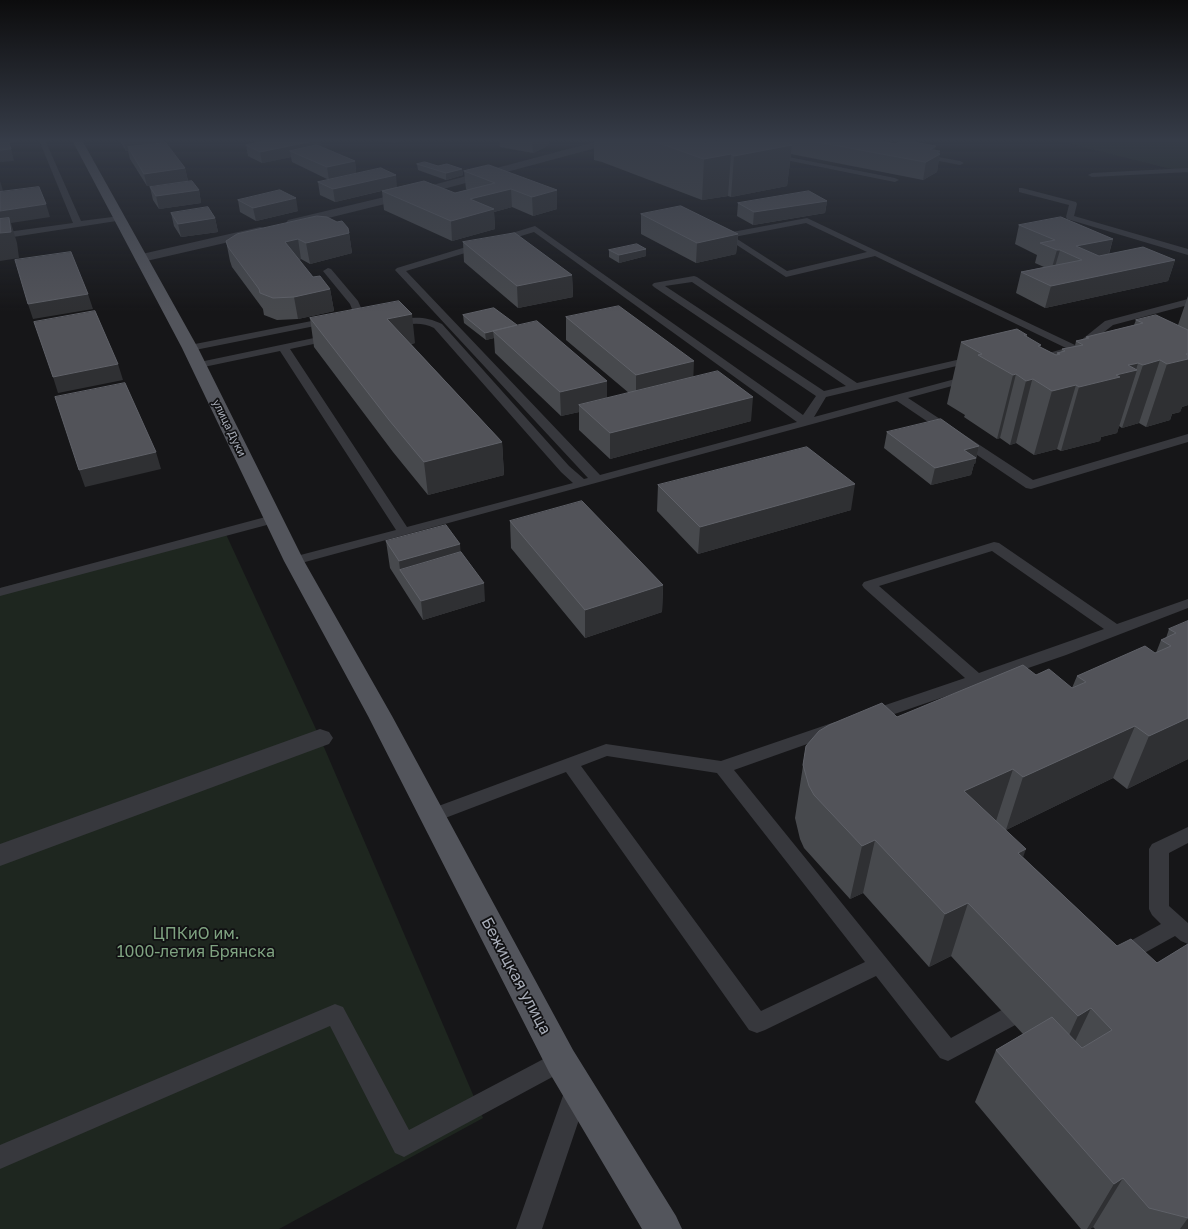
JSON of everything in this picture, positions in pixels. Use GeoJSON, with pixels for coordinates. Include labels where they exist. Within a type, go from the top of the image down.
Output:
{"type":"FeatureCollection","features":[{"type":"Feature","properties":{"kind":"main road","name":"улица Дуки"},"geometry":{"type":"LineString","coordinates":[[109,197],[190,348],[294,561],[380,716]]}},
{"type":"Feature","properties":{"kind":"main road","name":"Бежицкая улица"},"geometry":{"type":"LineString","coordinates":[[380,716],[569,1074],[663,1229]]}},
{"type":"Feature","properties":{"kind":"street"},"geometry":{"type":"LineString","coordinates":[[142,258],[399,197]]}},
{"type":"Feature","properties":{"kind":"street"},"geometry":{"type":"LineString","coordinates":[[0,855],[320,738]]}},
{"type":"Feature","properties":{"kind":"lane"},"geometry":{"type":"LineString","coordinates":[[66,197],[76,220]]}},
{"type":"Feature","properties":{"kind":"lane"},"geometry":{"type":"LineString","coordinates":[[1049,197],[1074,204],[1070,217],[1188,252]]}},
{"type":"Feature","properties":{"kind":"lane"},"geometry":{"type":"LineString","coordinates":[[0,228],[76,220],[120,218]]}},
{"type":"Feature","properties":{"kind":"lane"},"geometry":{"type":"LineString","coordinates":[[0,236],[76,220]]}},
{"type":"Feature","properties":{"kind":"lane"},"geometry":{"type":"LineString","coordinates":[[876,253],[786,274],[727,236],[807,220],[876,253],[1076,349]]}},
{"type":"Feature","properties":{"kind":"lane"},"geometry":{"type":"LineString","coordinates":[[598,480],[400,270],[535,229],[805,422]]}},
{"type":"Feature","properties":{"kind":"lane"},"geometry":{"type":"LineString","coordinates":[[190,348],[346,317],[357,310],[355,303],[328,271]]}},
{"type":"Feature","properties":{"kind":"lane"},"geometry":{"type":"LineString","coordinates":[[822,395],[657,285],[694,279],[856,387]]}},
{"type":"Feature","properties":{"kind":"lane"},"geometry":{"type":"LineString","coordinates":[[1023,363],[1076,349],[1109,323],[1188,302]]}},
{"type":"Feature","properties":{"kind":"lane"},"geometry":{"type":"LineString","coordinates":[[383,326],[412,320],[429,320],[438,326],[565,469],[582,484]]}},
{"type":"Feature","properties":{"kind":"lane"},"geometry":{"type":"LineString","coordinates":[[1100,330],[1114,335]]}},
{"type":"Feature","properties":{"kind":"lane"},"geometry":{"type":"LineString","coordinates":[[198,365],[340,336]]}},
{"type":"Feature","properties":{"kind":"lane"},"geometry":{"type":"LineString","coordinates":[[283,347],[404,532]]}},
{"type":"Feature","properties":{"kind":"lane"},"geometry":{"type":"LineString","coordinates":[[805,422],[822,395],[961,362]]}},
{"type":"Feature","properties":{"kind":"lane"},"geometry":{"type":"LineString","coordinates":[[294,561],[978,376]]}},
{"type":"Feature","properties":{"kind":"lane"},"geometry":{"type":"LineString","coordinates":[[898,397],[1031,485],[1188,438]]}},
{"type":"Feature","properties":{"kind":"lane"},"geometry":{"type":"LineString","coordinates":[[0,592],[273,519]]}},
{"type":"Feature","properties":{"kind":"lane"},"geometry":{"type":"LineString","coordinates":[[976,679],[869,585],[994,546],[1115,630]]}},
{"type":"Feature","properties":{"kind":"lane"},"geometry":{"type":"LineString","coordinates":[[432,816],[606,750],[722,767],[976,679],[1188,603]]}},
{"type":"Feature","properties":{"kind":"lane"},"geometry":{"type":"LineString","coordinates":[[570,764],[757,1023],[879,965]]}},
{"type":"Feature","properties":{"kind":"lane"},"geometry":{"type":"LineString","coordinates":[[722,767],[948,1051],[1041,1000]]}},
{"type":"Feature","properties":{"kind":"lane"},"geometry":{"type":"LineString","coordinates":[[1102,966],[1182,930],[1159,909],[1159,849],[1188,834]]}},
{"type":"Feature","properties":{"kind":"lane"},"geometry":{"type":"LineString","coordinates":[[0,1158],[335,1014],[404,1145],[569,1074]]}},
{"type":"Feature","properties":{"kind":"lane"},"geometry":{"type":"LineString","coordinates":[[529,1229],[569,1074]]}},
{"type":"Feature","properties":{"kind":"green space","name":"ЦПКиО им. 1000-летия Брянска"},"geometry":{"type":"Polygon","coordinates":[[[224,530],[320,738],[483,1118],[279,1229],[0,1229],[0,588],[224,530]]]}},
{"type":"Feature","properties":{"kind":"building"},"geometry":{"type":"Polygon","coordinates":[[[0,197],[43,197],[46,204],[0,211],[0,197]]]}},
{"type":"Feature","properties":{"kind":"building"},"geometry":{"type":"Polygon","coordinates":[[[249,197],[296,198],[253,208],[238,200],[249,197]]]}},
{"type":"Feature","properties":{"kind":"building"},"geometry":{"type":"Polygon","coordinates":[[[397,197],[477,197],[470,199],[494,209],[451,221],[397,197]]]}},
{"type":"Feature","properties":{"kind":"building"},"geometry":{"type":"Polygon","coordinates":[[[771,197],[820,197],[827,201],[754,212],[738,203],[771,197]]]}},
{"type":"Feature","properties":{"kind":"building"},"geometry":{"type":"Polygon","coordinates":[[[681,206],[738,234],[697,243],[641,214],[681,206]]]}},
{"type":"Feature","properties":{"kind":"building"},"geometry":{"type":"Polygon","coordinates":[[[208,207],[215,218],[178,224],[171,213],[208,207]]]}},
{"type":"Feature","properties":{"kind":"building"},"geometry":{"type":"Polygon","coordinates":[[[317,216],[327,217],[337,222],[342,221],[348,228],[349,233],[306,243],[298,239],[285,242],[313,277],[320,276],[330,289],[294,297],[273,298],[260,293],[259,289],[228,247],[226,241],[237,234],[317,216]]]}},
{"type":"Feature","properties":{"kind":"building"},"geometry":{"type":"Polygon","coordinates":[[[1061,217],[1113,239],[1076,246],[1099,256],[1143,247],[1175,260],[1051,286],[1021,272],[1082,260],[1040,243],[1055,240],[1019,225],[1061,217]]]}},
{"type":"Feature","properties":{"kind":"building"},"geometry":{"type":"Polygon","coordinates":[[[9,218],[11,232],[0,233],[0,219],[9,218]]]}},
{"type":"Feature","properties":{"kind":"building"},"geometry":{"type":"Polygon","coordinates":[[[515,233],[572,275],[517,286],[463,242],[515,233]]]}},
{"type":"Feature","properties":{"kind":"building"},"geometry":{"type":"Polygon","coordinates":[[[637,244],[646,249],[619,255],[609,250],[637,244]]]}},
{"type":"Feature","properties":{"kind":"building"},"geometry":{"type":"Polygon","coordinates":[[[71,252],[88,294],[28,304],[15,260],[71,252]]]}},
{"type":"Feature","properties":{"kind":"building"},"geometry":{"type":"Polygon","coordinates":[[[399,301],[412,314],[387,319],[502,442],[424,462],[389,420],[310,318],[399,301]]]}},
{"type":"Feature","properties":{"kind":"building"},"geometry":{"type":"Polygon","coordinates":[[[619,306],[694,361],[636,375],[566,317],[619,306]]]}},
{"type":"Feature","properties":{"kind":"building"},"geometry":{"type":"Polygon","coordinates":[[[494,308],[517,325],[485,333],[463,315],[494,308]]]}},
{"type":"Feature","properties":{"kind":"building"},"geometry":{"type":"Polygon","coordinates":[[[95,311],[118,364],[53,377],[34,322],[95,311]]]}},
{"type":"Feature","properties":{"kind":"building"},"geometry":{"type":"Polygon","coordinates":[[[1156,315],[1188,330],[1188,354],[1186,354],[1188,355],[1188,359],[1167,364],[1160,360],[1143,365],[1138,363],[1128,365],[1137,370],[1116,375],[1120,377],[1079,387],[1076,385],[1052,391],[1033,379],[1026,381],[1016,374],[1013,375],[978,355],[982,354],[961,342],[1017,329],[1041,345],[1038,346],[1056,355],[1060,354],[1057,353],[1065,351],[1062,349],[1083,345],[1076,341],[1089,338],[1086,337],[1143,323],[1136,320],[1156,315]]]}},
{"type":"Feature","properties":{"kind":"building"},"geometry":{"type":"Polygon","coordinates":[[[537,321],[607,381],[560,392],[493,331],[537,321]]]}},
{"type":"Feature","properties":{"kind":"building"},"geometry":{"type":"Polygon","coordinates":[[[718,371],[753,397],[610,433],[579,405],[718,371]]]}},
{"type":"Feature","properties":{"kind":"building"},"geometry":{"type":"Polygon","coordinates":[[[125,383],[156,452],[79,470],[55,397],[125,383]]]}},
{"type":"Feature","properties":{"kind":"building"},"geometry":{"type":"Polygon","coordinates":[[[941,419],[979,446],[964,450],[976,458],[935,468],[887,432],[941,419]]]}},
{"type":"Feature","properties":{"kind":"building"},"geometry":{"type":"Polygon","coordinates":[[[807,447],[855,484],[700,527],[658,485],[807,447]]]}},
{"type":"Feature","properties":{"kind":"building"},"geometry":{"type":"Polygon","coordinates":[[[582,501],[663,585],[585,610],[510,521],[582,501]]]}},
{"type":"Feature","properties":{"kind":"building"},"geometry":{"type":"Polygon","coordinates":[[[446,525],[460,544],[399,561],[386,541],[446,525]]]}},
{"type":"Feature","properties":{"kind":"building"},"geometry":{"type":"Polygon","coordinates":[[[461,552],[484,583],[421,601],[400,570],[461,552]]]}},
{"type":"Feature","properties":{"kind":"building"},"geometry":{"type":"Polygon","coordinates":[[[1188,621],[1188,718],[1149,736],[1135,726],[1023,777],[1013,769],[964,791],[1026,849],[1018,853],[1117,946],[1131,939],[1157,963],[1188,944],[1188,1218],[1149,1208],[1123,1178],[1114,1184],[996,1050],[1052,1017],[1082,1048],[1112,1030],[1091,1008],[1078,1016],[968,903],[945,914],[875,840],[862,846],[814,795],[809,786],[803,765],[806,746],[819,731],[829,725],[882,703],[897,717],[1023,665],[1036,675],[1049,669],[1072,688],[1086,682],[1077,676],[1145,646],[1155,653],[1171,646],[1161,640],[1176,633],[1169,629],[1188,621]]]}}]}
